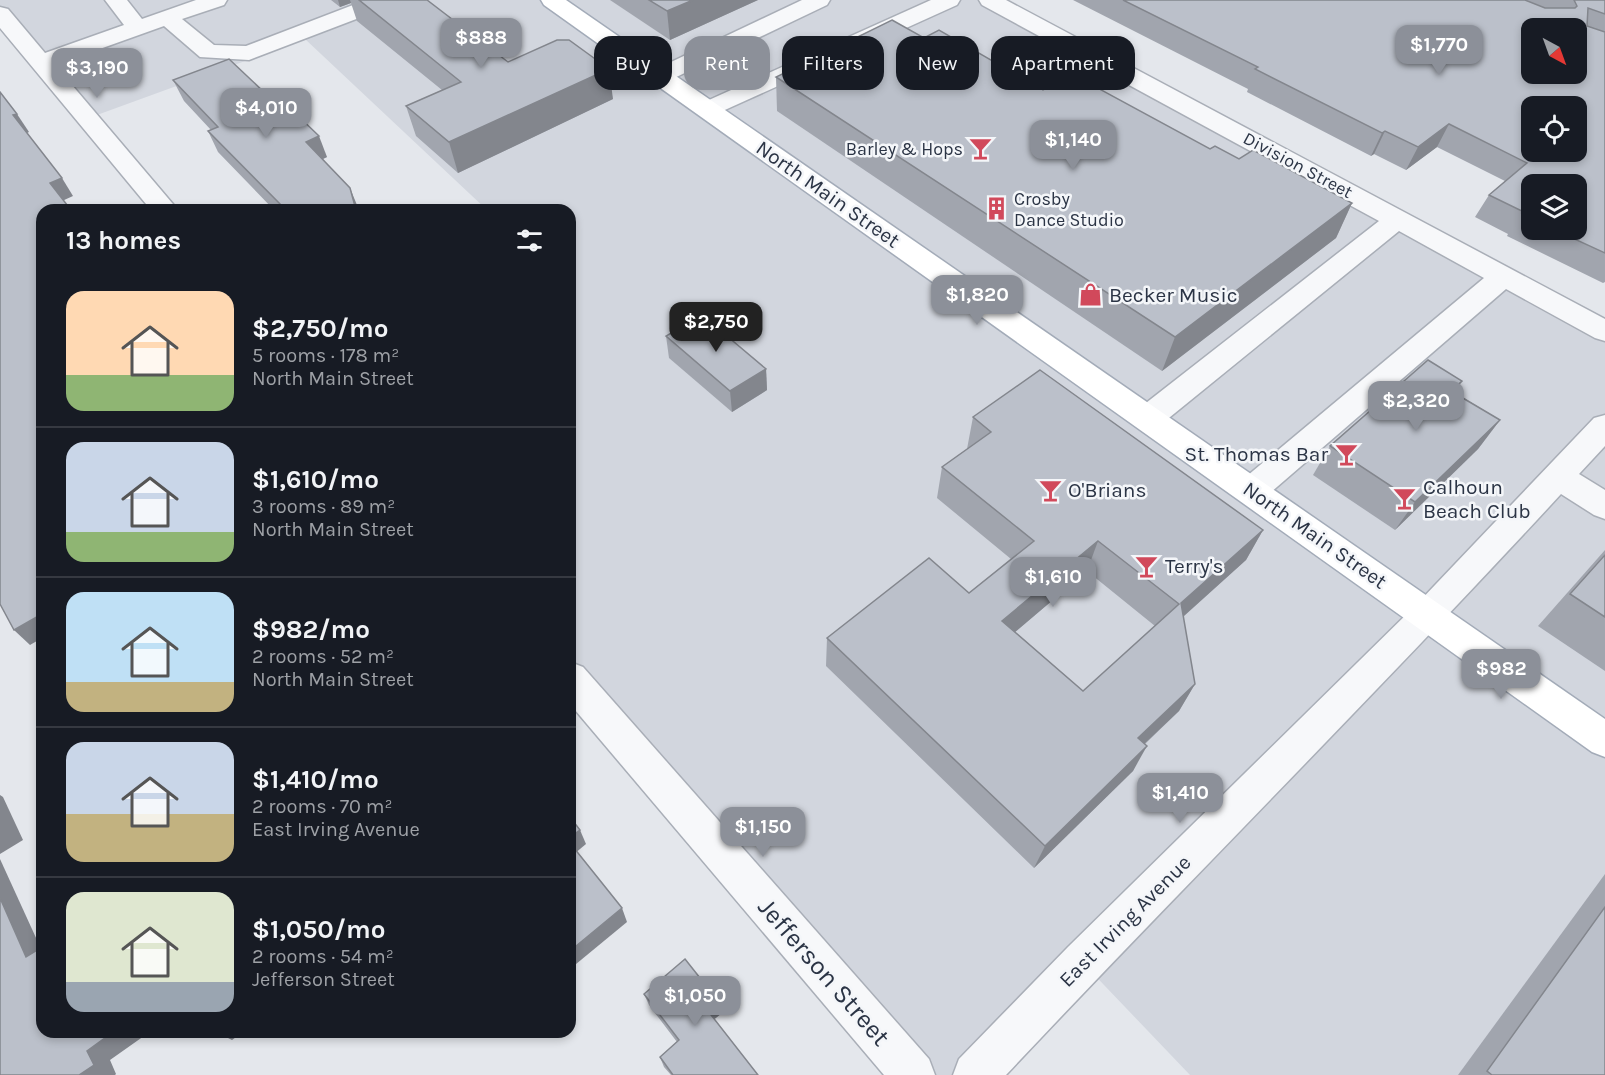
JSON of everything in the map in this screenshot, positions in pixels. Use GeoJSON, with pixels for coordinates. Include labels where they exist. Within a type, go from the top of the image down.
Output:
{"type":"FeatureCollection","features":[{"type":"Feature","properties":{"kind":"main road","name":"North Main Street"},"geometry":{"type":"LineString","coordinates":[[552,0],[603,36]]}},
{"type":"Feature","properties":{"kind":"main road","name":"North Main Street"},"geometry":{"type":"LineString","coordinates":[[672,84],[1605,740]]}},
{"type":"Feature","properties":{"kind":"street"},"geometry":{"type":"LineString","coordinates":[[116,0],[137,28]]}},
{"type":"Feature","properties":{"kind":"street"},"geometry":{"type":"LineString","coordinates":[[40,63],[216,0]]}},
{"type":"Feature","properties":{"kind":"street"},"geometry":{"type":"LineString","coordinates":[[167,18],[208,52],[249,53],[384,0]]}},
{"type":"Feature","properties":{"kind":"street"},"geometry":{"type":"LineString","coordinates":[[672,70],[819,0]]}},
{"type":"Feature","properties":{"kind":"street"},"geometry":{"type":"LineString","coordinates":[[708,109],[949,0]]}},
{"type":"Feature","properties":{"kind":"street","name":"Division Street"},"geometry":{"type":"LineString","coordinates":[[990,0],[1605,331]]}},
{"type":"Feature","properties":{"kind":"street"},"geometry":{"type":"LineString","coordinates":[[0,14],[160,204]]}},
{"type":"Feature","properties":{"kind":"street"},"geometry":{"type":"LineString","coordinates":[[1148,418],[1398,219]]}},
{"type":"Feature","properties":{"kind":"street"},"geometry":{"type":"LineString","coordinates":[[1252,490],[1504,276]]}},
{"type":"Feature","properties":{"kind":"street","name":"East Irving Avenue"},"geometry":{"type":"LineString","coordinates":[[975,1075],[1083,962],[1428,615],[1605,426]]}},
{"type":"Feature","properties":{"kind":"street"},"geometry":{"type":"LineString","coordinates":[[1558,477],[1605,506]]}},
{"type":"Feature","properties":{"kind":"street","name":"Jefferson Street"},"geometry":{"type":"LineString","coordinates":[[576,685],[913,1075]]}},
{"type":"Feature","properties":{"kind":"shaded area"},"geometry":{"type":"Polygon","coordinates":[[[0,0],[990,0],[1057,36],[991,36],[991,90],[1135,90],[1135,78],[1605,331],[1605,1075],[1190,1075],[1083,963],[975,1075],[913,1075],[576,685],[576,204],[481,204],[305,39],[86,119],[0,14],[0,0]]]}},
{"type":"Feature","properties":{"kind":"building"},"geometry":{"type":"Polygon","coordinates":[[[359,0],[427,0],[508,62],[557,40],[569,40],[594,58],[594,76],[449,142],[406,106],[461,82],[359,0]]]}},
{"type":"Feature","properties":{"kind":"building"},"geometry":{"type":"Polygon","coordinates":[[[649,0],[693,0],[667,11],[649,0]]]}},
{"type":"Feature","properties":{"kind":"building"},"geometry":{"type":"Polygon","coordinates":[[[1123,0],[1525,0],[1545,8],[1575,8],[1577,6],[1574,0],[1605,0],[1605,14],[1588,8],[1587,26],[1605,32],[1605,253],[1577,240],[1587,240],[1587,174],[1521,174],[1521,211],[1489,195],[1527,163],[1525,162],[1587,162],[1587,96],[1521,96],[1521,160],[1449,124],[1418,147],[1385,131],[1382,133],[1255,69],[1258,67],[1123,0]]]}},
{"type":"Feature","properties":{"kind":"building"},"geometry":{"type":"Polygon","coordinates":[[[892,20],[920,36],[896,36],[896,90],[979,90],[979,53],[991,60],[991,90],[1101,90],[1210,149],[1215,146],[1239,159],[1253,150],[1352,203],[1175,337],[796,90],[884,90],[884,36],[859,36],[892,20]]]}},
{"type":"Feature","properties":{"kind":"building"},"geometry":{"type":"Polygon","coordinates":[[[939,30],[949,36],[928,36],[939,30]]]}},
{"type":"Feature","properties":{"kind":"building"},"geometry":{"type":"Polygon","coordinates":[[[229,59],[265,93],[271,90],[319,136],[306,142],[350,188],[354,204],[280,204],[208,131],[218,127],[173,80],[229,59]]]}},
{"type":"Feature","properties":{"kind":"building"},"geometry":{"type":"Polygon","coordinates":[[[0,92],[17,114],[13,115],[62,178],[50,183],[66,204],[36,204],[36,617],[14,630],[0,604],[0,92]]]}},
{"type":"Feature","properties":{"kind":"building"},"geometry":{"type":"Polygon","coordinates":[[[702,315],[766,369],[730,391],[666,336],[702,315]]]}},
{"type":"Feature","properties":{"kind":"building"},"geometry":{"type":"Polygon","coordinates":[[[1428,360],[1462,381],[1451,391],[1500,420],[1415,502],[1330,446],[1428,360]]]}},
{"type":"Feature","properties":{"kind":"building"},"geometry":{"type":"Polygon","coordinates":[[[1040,370],[1263,530],[1181,603],[1195,684],[1138,738],[1147,746],[1045,846],[827,638],[929,558],[969,593],[1034,541],[942,467],[991,432],[973,417],[1040,370]],[[1098,541],[1002,621],[1083,691],[1179,604],[1098,541]]]}},
{"type":"Feature","properties":{"kind":"building"},"geometry":{"type":"Polygon","coordinates":[[[1605,555],[1605,617],[1570,594],[1605,555]]]}},
{"type":"Feature","properties":{"kind":"building"},"geometry":{"type":"Polygon","coordinates":[[[576,850],[622,908],[576,946],[576,850]]]}},
{"type":"Feature","properties":{"kind":"building"},"geometry":{"type":"Polygon","coordinates":[[[0,898],[26,957],[36,951],[36,1038],[105,1038],[87,1051],[94,1065],[79,1075],[0,1075],[0,898]]]}},
{"type":"Feature","properties":{"kind":"building"},"geometry":{"type":"Polygon","coordinates":[[[1605,907],[1605,1075],[1492,1075],[1487,1071],[1605,907]]]}},
{"type":"Feature","properties":{"kind":"building"},"geometry":{"type":"Polygon","coordinates":[[[685,959],[719,1002],[708,1011],[758,1075],[673,1075],[660,1057],[679,1040],[644,994],[685,959]]]}},
{"type":"Feature","properties":{"kind":"place","name":"Barley & Hops"},"geometry":{"type":"Point","coordinates":[981,149]}},
{"type":"Feature","properties":{"kind":"place","name":"Crosby Dance Studio"},"geometry":{"type":"Point","coordinates":[996,209]}},
{"type":"Feature","properties":{"kind":"place","name":"Becker Music"},"geometry":{"type":"Point","coordinates":[1091,295]}},
{"type":"Feature","properties":{"kind":"place","name":"St. Thomas Bar"},"geometry":{"type":"Point","coordinates":[1346,454]}},
{"type":"Feature","properties":{"kind":"place","name":"O'Brians"},"geometry":{"type":"Point","coordinates":[1050,490]}},
{"type":"Feature","properties":{"kind":"place","name":"Calhoun Beach Club"},"geometry":{"type":"Point","coordinates":[1405,499]}},
{"type":"Feature","properties":{"kind":"place","name":"Terry's"},"geometry":{"type":"Point","coordinates":[1147,566]}}]}
